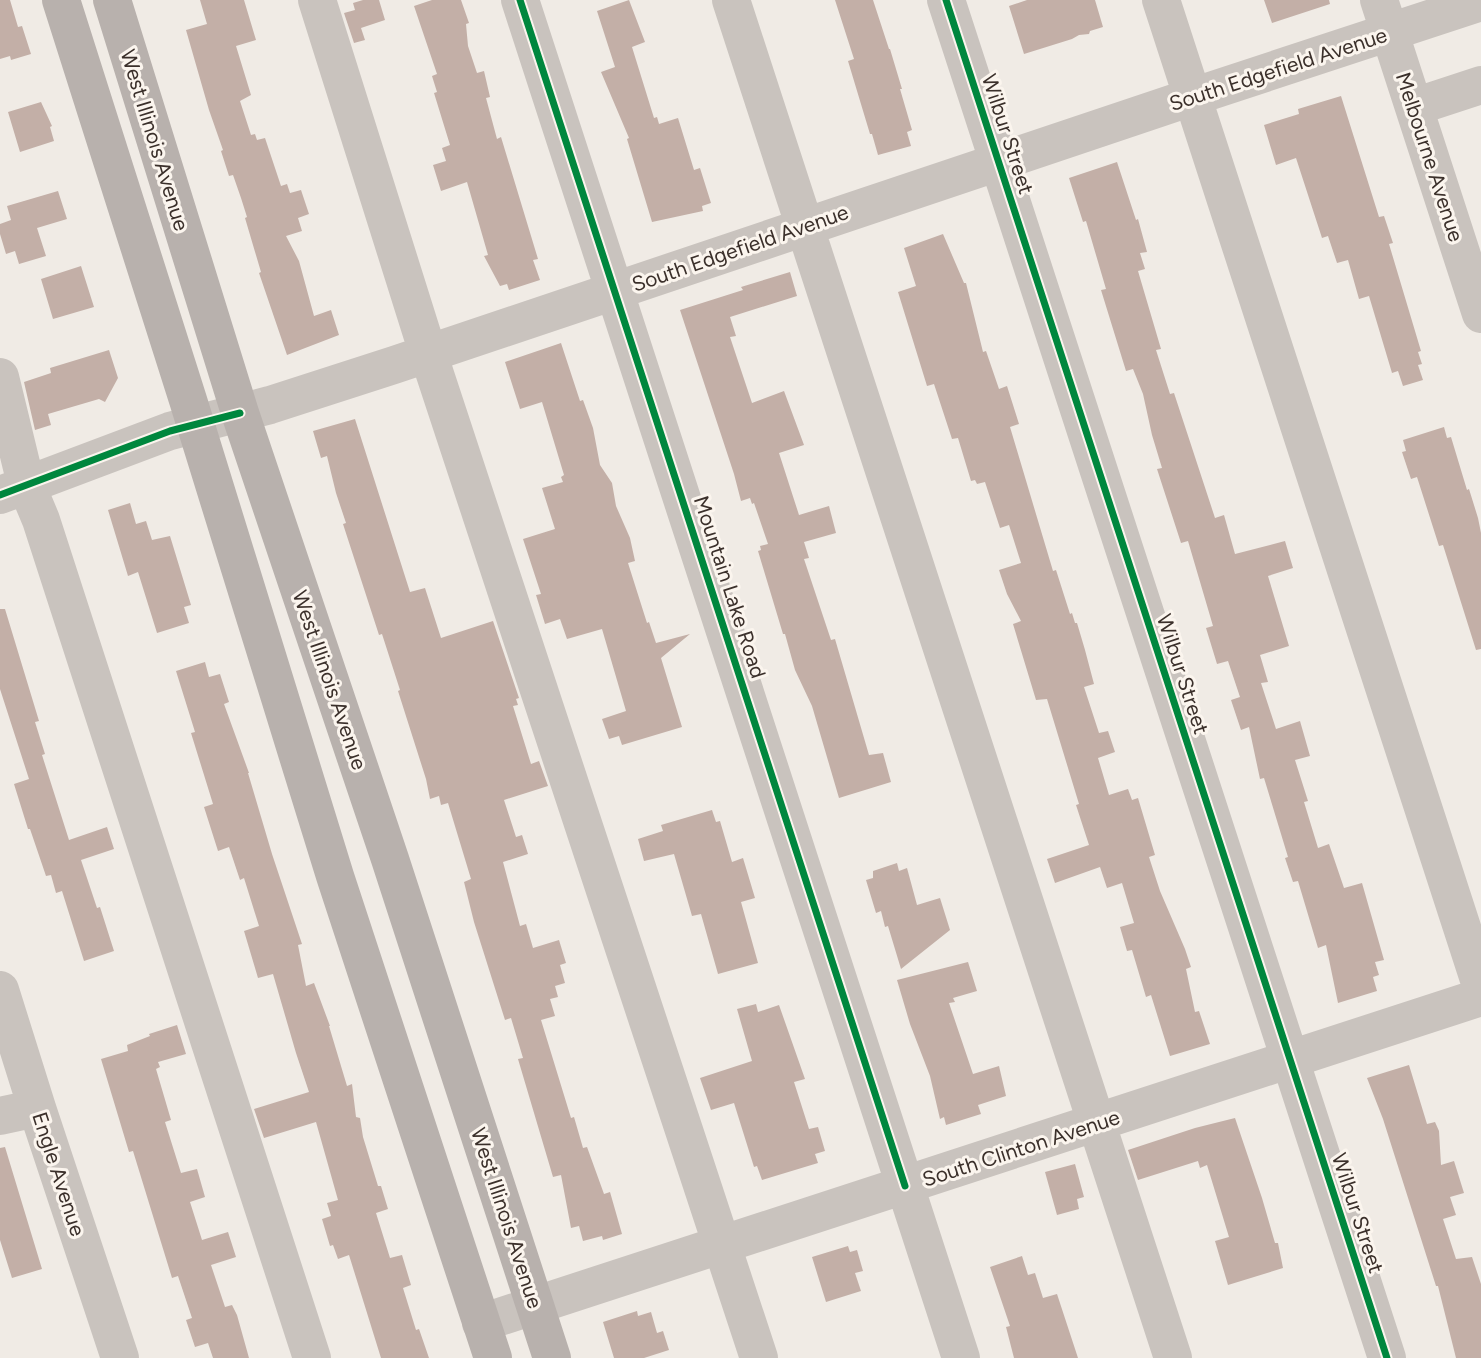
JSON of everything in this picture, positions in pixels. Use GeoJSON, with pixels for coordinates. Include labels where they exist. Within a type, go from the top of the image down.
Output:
{"type":"FeatureCollection","features":[{"type":"Feature","properties":{"kind":"main road"},"geometry":{"type":"LineString","coordinates":[[61,0],[335,876],[487,1340]]}},
{"type":"Feature","properties":{"kind":"main road","name":"West Illinois Avenue"},"geometry":{"type":"LineString","coordinates":[[112,0],[240,413],[390,859],[552,1358]]}},
{"type":"Feature","properties":{"kind":"main road"},"geometry":{"type":"LineString","coordinates":[[335,876],[390,859]]}},
{"type":"Feature","properties":{"kind":"street"},"geometry":{"type":"LineString","coordinates":[[317,0],[428,353],[759,1358]]}},
{"type":"Feature","properties":{"kind":"street","name":"Mountain Lake Road"},"geometry":{"type":"LineString","coordinates":[[520,0],[961,1358]]}},
{"type":"Feature","properties":{"kind":"street"},"geometry":{"type":"LineString","coordinates":[[731,0],[1173,1358]]}},
{"type":"Feature","properties":{"kind":"street","name":"Wilbur Street"},"geometry":{"type":"LineString","coordinates":[[946,0],[1387,1358]]}},
{"type":"Feature","properties":{"kind":"street"},"geometry":{"type":"LineString","coordinates":[[1161,0],[1481,986]]}},
{"type":"Feature","properties":{"kind":"street","name":"South Edgefield Avenue"},"geometry":{"type":"LineString","coordinates":[[13,489],[170,431],[271,405],[1192,97],[1384,16],[1481,2]]}},
{"type":"Feature","properties":{"kind":"street","name":"Melbourne Avenue"},"geometry":{"type":"LineString","coordinates":[[1384,16],[1481,313]]}},
{"type":"Feature","properties":{"kind":"street"},"geometry":{"type":"LineString","coordinates":[[1414,107],[1481,85]]}},
{"type":"Feature","properties":{"kind":"street"},"geometry":{"type":"LineString","coordinates":[[0,377],[13,489],[41,520],[312,1358]]}},
{"type":"Feature","properties":{"kind":"street","name":"Engle Avenue"},"geometry":{"type":"LineString","coordinates":[[0,990],[120,1358]]}},
{"type":"Feature","properties":{"kind":"street","name":"South Clinton Avenue"},"geometry":{"type":"LineString","coordinates":[[487,1340],[536,1306],[1481,997]]}},
{"type":"Feature","properties":{"kind":"street"},"geometry":{"type":"LineString","coordinates":[[0,1116],[37,1108]]}},
{"type":"Feature","properties":{"kind":"building"},"geometry":{"type":"Polygon","coordinates":[[[0,0],[10,0],[18,27],[22,26],[31,54],[11,60],[10,56],[0,59],[0,0]]]}},
{"type":"Feature","properties":{"kind":"building"},"geometry":{"type":"Polygon","coordinates":[[[200,0],[244,0],[256,40],[236,46],[251,95],[240,101],[251,135],[255,134],[257,140],[265,138],[281,186],[287,184],[290,193],[301,190],[309,214],[298,218],[302,231],[286,236],[299,261],[314,316],[331,310],[339,335],[287,355],[259,273],[261,272],[245,218],[247,217],[233,175],[229,176],[186,30],[207,24],[200,0]]]}},
{"type":"Feature","properties":{"kind":"building"},"geometry":{"type":"Polygon","coordinates":[[[379,0],[385,20],[361,28],[365,40],[354,43],[344,13],[355,10],[353,3],[379,0]]]}},
{"type":"Feature","properties":{"kind":"building"},"geometry":{"type":"Polygon","coordinates":[[[432,0],[461,0],[469,23],[466,24],[468,46],[477,73],[484,71],[490,97],[486,98],[497,139],[501,137],[538,259],[533,260],[540,280],[509,290],[507,284],[500,286],[484,256],[488,255],[467,182],[441,191],[433,165],[446,161],[442,148],[450,145],[434,93],[437,92],[432,76],[437,74],[414,6],[432,0]]]}},
{"type":"Feature","properties":{"kind":"building"},"geometry":{"type":"Polygon","coordinates":[[[629,0],[645,42],[632,47],[654,118],[657,117],[659,124],[678,118],[694,170],[700,168],[711,203],[702,206],[703,211],[652,222],[627,139],[629,138],[601,72],[615,67],[597,11],[629,0]]]}},
{"type":"Feature","properties":{"kind":"building"},"geometry":{"type":"Polygon","coordinates":[[[835,0],[873,0],[902,89],[912,130],[907,132],[911,146],[878,155],[848,61],[854,59],[835,0]]]}},
{"type":"Feature","properties":{"kind":"building"},"geometry":{"type":"Polygon","coordinates":[[[1027,0],[1095,0],[1103,27],[1024,54],[1009,6],[1027,0]]]}},
{"type":"Feature","properties":{"kind":"building"},"geometry":{"type":"Polygon","coordinates":[[[1264,0],[1329,0],[1330,4],[1272,23],[1264,0]]]}},
{"type":"Feature","properties":{"kind":"building"},"geometry":{"type":"Polygon","coordinates":[[[1341,96],[1379,217],[1384,216],[1393,243],[1389,244],[1421,351],[1418,352],[1422,364],[1418,365],[1423,380],[1403,386],[1398,371],[1392,373],[1369,296],[1359,299],[1348,260],[1337,263],[1328,236],[1322,238],[1296,158],[1276,165],[1264,125],[1299,114],[1298,109],[1341,96]]]}},
{"type":"Feature","properties":{"kind":"building"},"geometry":{"type":"Polygon","coordinates":[[[41,102],[52,126],[50,127],[54,141],[20,152],[8,112],[41,102]]]}},
{"type":"Feature","properties":{"kind":"building"},"geometry":{"type":"Polygon","coordinates":[[[1117,162],[1147,252],[1140,253],[1145,269],[1138,271],[1161,349],[1156,350],[1170,394],[1174,393],[1215,518],[1224,515],[1235,554],[1285,541],[1293,568],[1268,576],[1289,646],[1260,655],[1268,682],[1261,683],[1276,729],[1300,721],[1310,756],[1295,760],[1308,801],[1304,802],[1318,848],[1329,844],[1344,888],[1362,883],[1384,960],[1375,962],[1379,975],[1373,977],[1377,991],[1338,1003],[1326,945],[1318,948],[1298,881],[1293,882],[1285,858],[1288,857],[1264,778],[1260,779],[1249,727],[1241,730],[1231,700],[1240,697],[1228,661],[1217,664],[1206,628],[1213,626],[1188,541],[1181,543],[1157,469],[1162,468],[1143,394],[1133,369],[1126,371],[1101,290],[1106,289],[1086,221],[1083,222],[1069,178],[1117,162]]]}},
{"type":"Feature","properties":{"kind":"building"},"geometry":{"type":"Polygon","coordinates":[[[58,191],[67,219],[37,228],[46,256],[19,264],[15,251],[6,254],[0,234],[0,224],[11,220],[7,206],[58,191]]]}},
{"type":"Feature","properties":{"kind":"building"},"geometry":{"type":"Polygon","coordinates":[[[943,234],[966,283],[983,352],[986,351],[999,389],[1007,386],[1019,424],[1010,427],[1053,571],[1056,570],[1070,614],[1072,613],[1077,623],[1094,684],[1084,687],[1099,733],[1108,731],[1115,752],[1098,758],[1109,795],[1128,789],[1132,800],[1138,798],[1155,855],[1149,857],[1191,967],[1186,969],[1195,1012],[1199,1011],[1210,1044],[1170,1056],[1151,995],[1146,997],[1132,950],[1127,951],[1120,927],[1134,923],[1122,883],[1107,888],[1100,867],[1055,883],[1047,859],[1089,845],[1047,699],[1036,700],[1013,624],[1021,621],[1007,594],[999,570],[1021,563],[1009,525],[1000,528],[985,482],[977,484],[975,480],[971,481],[958,438],[952,439],[934,384],[927,386],[898,292],[916,286],[904,248],[943,234]]]}},
{"type":"Feature","properties":{"kind":"building"},"geometry":{"type":"Polygon","coordinates":[[[81,266],[94,307],[53,319],[41,279],[81,266]]]}},
{"type":"Feature","properties":{"kind":"building"},"geometry":{"type":"Polygon","coordinates":[[[790,272],[797,296],[730,317],[736,336],[730,337],[752,403],[784,391],[804,445],[779,453],[799,515],[829,506],[836,533],[804,542],[809,558],[804,559],[831,640],[835,639],[869,755],[883,753],[891,782],[839,798],[812,706],[795,670],[758,551],[761,550],[760,546],[768,544],[754,503],[752,504],[750,498],[741,501],[680,310],[790,272]]]}},
{"type":"Feature","properties":{"kind":"building"},"geometry":{"type":"Polygon","coordinates":[[[561,343],[580,401],[583,400],[593,428],[600,465],[612,483],[616,506],[630,538],[635,561],[628,563],[647,623],[649,622],[656,643],[690,634],[661,658],[682,727],[622,745],[619,736],[609,739],[602,719],[626,711],[602,629],[567,639],[560,619],[545,624],[536,595],[541,594],[523,539],[555,529],[542,488],[563,482],[561,477],[564,475],[542,402],[520,409],[505,362],[561,343]]]}},
{"type":"Feature","properties":{"kind":"building"},"geometry":{"type":"Polygon","coordinates":[[[109,350],[118,378],[105,402],[99,399],[48,414],[51,425],[35,430],[24,382],[51,373],[50,368],[109,350]]]}},
{"type":"Feature","properties":{"kind":"building"},"geometry":{"type":"Polygon","coordinates":[[[355,419],[410,592],[425,588],[441,638],[493,621],[519,698],[516,699],[518,705],[513,706],[531,764],[539,761],[548,786],[504,800],[516,837],[522,835],[528,854],[503,862],[520,926],[526,924],[533,948],[559,940],[566,963],[560,965],[565,983],[555,986],[558,997],[550,999],[555,1016],[541,1020],[571,1118],[574,1117],[583,1148],[587,1147],[604,1194],[610,1192],[622,1234],[603,1240],[602,1236],[583,1241],[579,1226],[571,1228],[561,1175],[553,1177],[518,1059],[523,1058],[511,1018],[505,1020],[474,922],[464,882],[471,879],[448,803],[441,805],[439,796],[430,799],[398,691],[400,690],[343,524],[346,523],[327,456],[321,458],[313,431],[355,419]]]}},
{"type":"Feature","properties":{"kind":"building"},"geometry":{"type":"Polygon","coordinates":[[[1444,427],[1447,438],[1451,437],[1481,533],[1481,649],[1476,650],[1443,545],[1439,546],[1417,477],[1411,479],[1402,452],[1406,451],[1403,440],[1444,427]]]}},
{"type":"Feature","properties":{"kind":"building"},"geometry":{"type":"Polygon","coordinates":[[[130,503],[136,524],[146,521],[152,540],[170,536],[191,605],[184,607],[189,623],[157,633],[138,572],[128,576],[108,510],[130,503]]]}},
{"type":"Feature","properties":{"kind":"building"},"geometry":{"type":"Polygon","coordinates":[[[0,609],[5,609],[39,721],[35,722],[45,754],[42,755],[69,840],[107,827],[114,849],[81,860],[114,951],[84,961],[62,891],[56,893],[51,875],[46,876],[14,784],[29,779],[0,689],[0,609]]]}},
{"type":"Feature","properties":{"kind":"building"},"geometry":{"type":"Polygon","coordinates":[[[205,662],[209,677],[220,674],[229,702],[224,704],[249,773],[302,944],[298,945],[306,986],[314,983],[330,1026],[347,1086],[352,1084],[356,1117],[360,1118],[378,1186],[381,1186],[388,1209],[376,1213],[390,1258],[402,1255],[411,1285],[403,1288],[416,1330],[419,1329],[429,1358],[381,1358],[349,1255],[338,1259],[333,1245],[330,1246],[322,1219],[331,1216],[327,1203],[338,1200],[316,1122],[264,1138],[254,1109],[309,1092],[273,974],[258,978],[244,931],[259,926],[244,878],[240,880],[229,847],[218,851],[204,807],[213,804],[191,733],[195,732],[176,671],[205,662]]]}},
{"type":"Feature","properties":{"kind":"building"},"geometry":{"type":"Polygon","coordinates":[[[712,810],[716,822],[720,821],[732,862],[743,858],[755,898],[741,902],[758,963],[718,974],[701,914],[692,916],[674,854],[644,861],[638,839],[663,831],[661,825],[712,810]]]}},
{"type":"Feature","properties":{"kind":"building"},"geometry":{"type":"Polygon","coordinates":[[[897,863],[899,871],[907,868],[917,905],[940,898],[950,930],[901,969],[888,926],[885,927],[881,911],[876,913],[866,880],[873,878],[873,871],[897,863]]]}},
{"type":"Feature","properties":{"kind":"building"},"geometry":{"type":"Polygon","coordinates":[[[968,962],[977,991],[953,998],[955,1002],[949,1003],[973,1074],[999,1066],[1006,1096],[978,1105],[981,1114],[946,1125],[944,1117],[940,1119],[930,1076],[897,980],[968,962]]]}},
{"type":"Feature","properties":{"kind":"building"},"geometry":{"type":"Polygon","coordinates":[[[756,1004],[758,1012],[779,1005],[805,1079],[794,1082],[809,1129],[818,1127],[825,1151],[815,1154],[818,1163],[762,1180],[757,1166],[754,1167],[734,1103],[711,1110],[700,1078],[752,1061],[737,1009],[756,1004]]]}},
{"type":"Feature","properties":{"kind":"building"},"geometry":{"type":"Polygon","coordinates":[[[177,1025],[186,1054],[158,1062],[160,1067],[156,1069],[171,1120],[165,1122],[181,1173],[197,1169],[205,1197],[190,1202],[202,1240],[228,1232],[236,1257],[211,1265],[225,1307],[232,1305],[237,1315],[249,1358],[213,1358],[208,1343],[195,1347],[186,1320],[192,1318],[178,1276],[172,1278],[101,1059],[128,1051],[127,1045],[177,1025]]]}},
{"type":"Feature","properties":{"kind":"building"},"geometry":{"type":"Polygon","coordinates":[[[1409,1065],[1427,1124],[1435,1122],[1439,1131],[1441,1165],[1454,1161],[1464,1193],[1450,1197],[1456,1215],[1443,1219],[1456,1259],[1472,1257],[1481,1284],[1481,1358],[1456,1358],[1438,1286],[1367,1078],[1409,1065]]]}},
{"type":"Feature","properties":{"kind":"building"},"geometry":{"type":"Polygon","coordinates":[[[1235,1118],[1275,1243],[1278,1243],[1283,1268],[1228,1285],[1215,1241],[1229,1237],[1207,1165],[1200,1168],[1198,1161],[1138,1180],[1128,1150],[1235,1118]]]}},
{"type":"Feature","properties":{"kind":"building"},"geometry":{"type":"Polygon","coordinates":[[[5,1147],[42,1269],[12,1278],[0,1240],[0,1148],[5,1147]]]}},
{"type":"Feature","properties":{"kind":"building"},"geometry":{"type":"Polygon","coordinates":[[[1075,1164],[1084,1197],[1077,1199],[1079,1209],[1057,1215],[1045,1172],[1075,1164]]]}},
{"type":"Feature","properties":{"kind":"building"},"geometry":{"type":"Polygon","coordinates":[[[848,1246],[850,1252],[857,1250],[863,1271],[855,1273],[861,1291],[826,1302],[812,1257],[848,1246]]]}},
{"type":"Feature","properties":{"kind":"building"},"geometry":{"type":"Polygon","coordinates":[[[1022,1256],[1028,1275],[1035,1273],[1043,1298],[1057,1294],[1078,1358],[1014,1358],[1006,1327],[1010,1326],[990,1267],[1022,1256]]]}},
{"type":"Feature","properties":{"kind":"building"},"geometry":{"type":"Polygon","coordinates":[[[637,1311],[638,1316],[651,1312],[657,1333],[663,1331],[669,1350],[644,1358],[614,1358],[603,1322],[637,1311]]]}},
{"type":"Feature","properties":{"kind":"cycle path"},"geometry":{"type":"LineString","coordinates":[[520,0],[905,1186]]}},
{"type":"Feature","properties":{"kind":"cycle path"},"geometry":{"type":"LineString","coordinates":[[946,0],[1387,1358]]}},
{"type":"Feature","properties":{"kind":"cycle path"},"geometry":{"type":"LineString","coordinates":[[0,495],[170,431],[240,413]]}}]}
